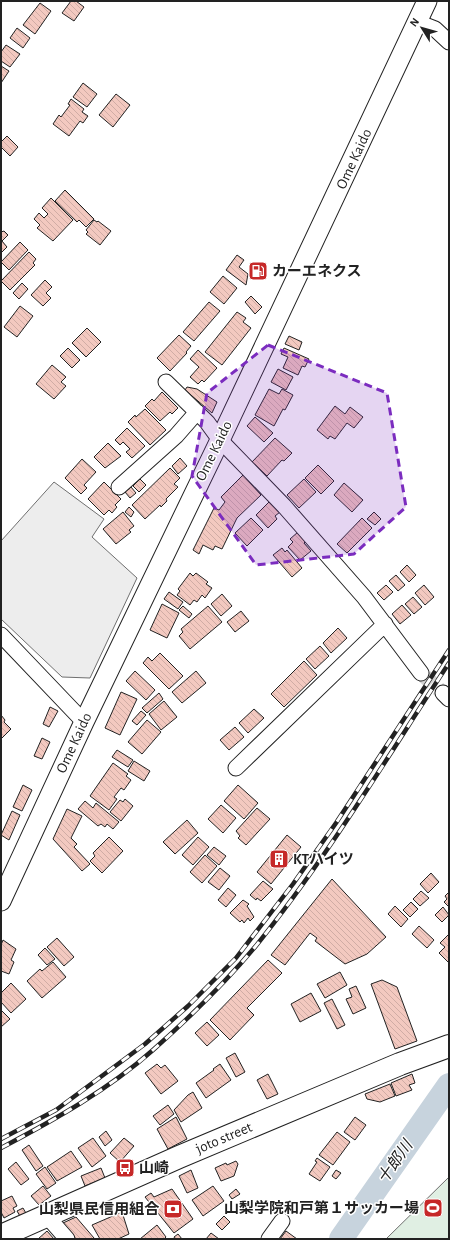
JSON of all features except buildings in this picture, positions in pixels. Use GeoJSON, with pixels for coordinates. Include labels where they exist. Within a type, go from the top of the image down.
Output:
{"type":"FeatureCollection","features":[{"type":"Feature","properties":{"kind":"highway","name":"joto street"},"geometry":{"type":"LineString","coordinates":[[1,1236],[46,1215],[366,1078],[449,1046]]}},
{"type":"Feature","properties":{"kind":"main road","name":"Ome Kaido"},"geometry":{"type":"LineString","coordinates":[[1,901],[84,722],[220,440],[427,1]]}},
{"type":"Feature","properties":{"kind":"street"},"geometry":{"type":"LineString","coordinates":[[417,22],[435,29],[449,42]]}},
{"type":"Feature","properties":{"kind":"street"},"geometry":{"type":"LineString","coordinates":[[166,382],[207,422],[220,440],[284,506],[385,624],[421,673]]}},
{"type":"Feature","properties":{"kind":"street"},"geometry":{"type":"LineString","coordinates":[[119,487],[176,436],[197,412]]}},
{"type":"Feature","properties":{"kind":"street"},"geometry":{"type":"LineString","coordinates":[[236,768],[385,624]]}},
{"type":"Feature","properties":{"kind":"street"},"geometry":{"type":"LineString","coordinates":[[1,635],[84,722]]}},
{"type":"Feature","properties":{"kind":"street"},"geometry":{"type":"LineString","coordinates":[[46,1215],[67,1239]]}},
{"type":"Feature","properties":{"kind":"street"},"geometry":{"type":"LineString","coordinates":[[269,1239],[282,1221]]}},
{"type":"Feature","properties":{"kind":"highlighted area"},"geometry":{"type":"Polygon","coordinates":[[[268,345],[387,393],[406,507],[354,554],[256,565],[192,476],[207,393],[268,345]]]}},
{"type":"Feature","properties":{"kind":"green space","name":"山梨学院和戸第１サッカー場"},"geometry":{"type":"Polygon","coordinates":[[[449,1177],[449,1239],[386,1239],[449,1177]]]}},
{"type":"Feature","properties":{"kind":"shaded area"},"geometry":{"type":"Polygon","coordinates":[[[54,482],[104,519],[92,537],[137,578],[90,678],[62,677],[1,619],[1,541],[54,482]]]}},
{"type":"Feature","properties":{"kind":"waterway","name":"十郎川"},"geometry":{"type":"LineString","coordinates":[[341,1239],[449,1085]]}},
{"type":"Feature","properties":{"kind":"tunnel"},"geometry":{"type":"LineString","coordinates":[[421,673],[443,693]]}},
{"type":"Feature","properties":{"kind":"railway"},"geometry":{"type":"LineString","coordinates":[[1,1139],[56,1110],[145,1044],[188,1006],[236,958],[293,884],[336,823],[449,650]]}},
{"type":"Feature","properties":{"kind":"railway"},"geometry":{"type":"LineString","coordinates":[[1,1148],[80,1104],[136,1065],[206,1000],[231,974],[255,947],[307,879],[449,663]]}},
{"type":"Feature","properties":{"kind":"place","name":"カーエネクス"},"geometry":{"type":"Point","coordinates":[258,271]}},
{"type":"Feature","properties":{"kind":"place","name":"KTハイツ"},"geometry":{"type":"Point","coordinates":[279,859]}},
{"type":"Feature","properties":{"kind":"place","name":"山崎"},"geometry":{"type":"Point","coordinates":[125,1168]}},
{"type":"Feature","properties":{"kind":"place","name":"山梨学院和戸第１サッカー場"},"geometry":{"type":"Point","coordinates":[433,1208]}},
{"type":"Feature","properties":{"kind":"place","name":"山梨県民信用組合"},"geometry":{"type":"Point","coordinates":[173,1209]}}]}
